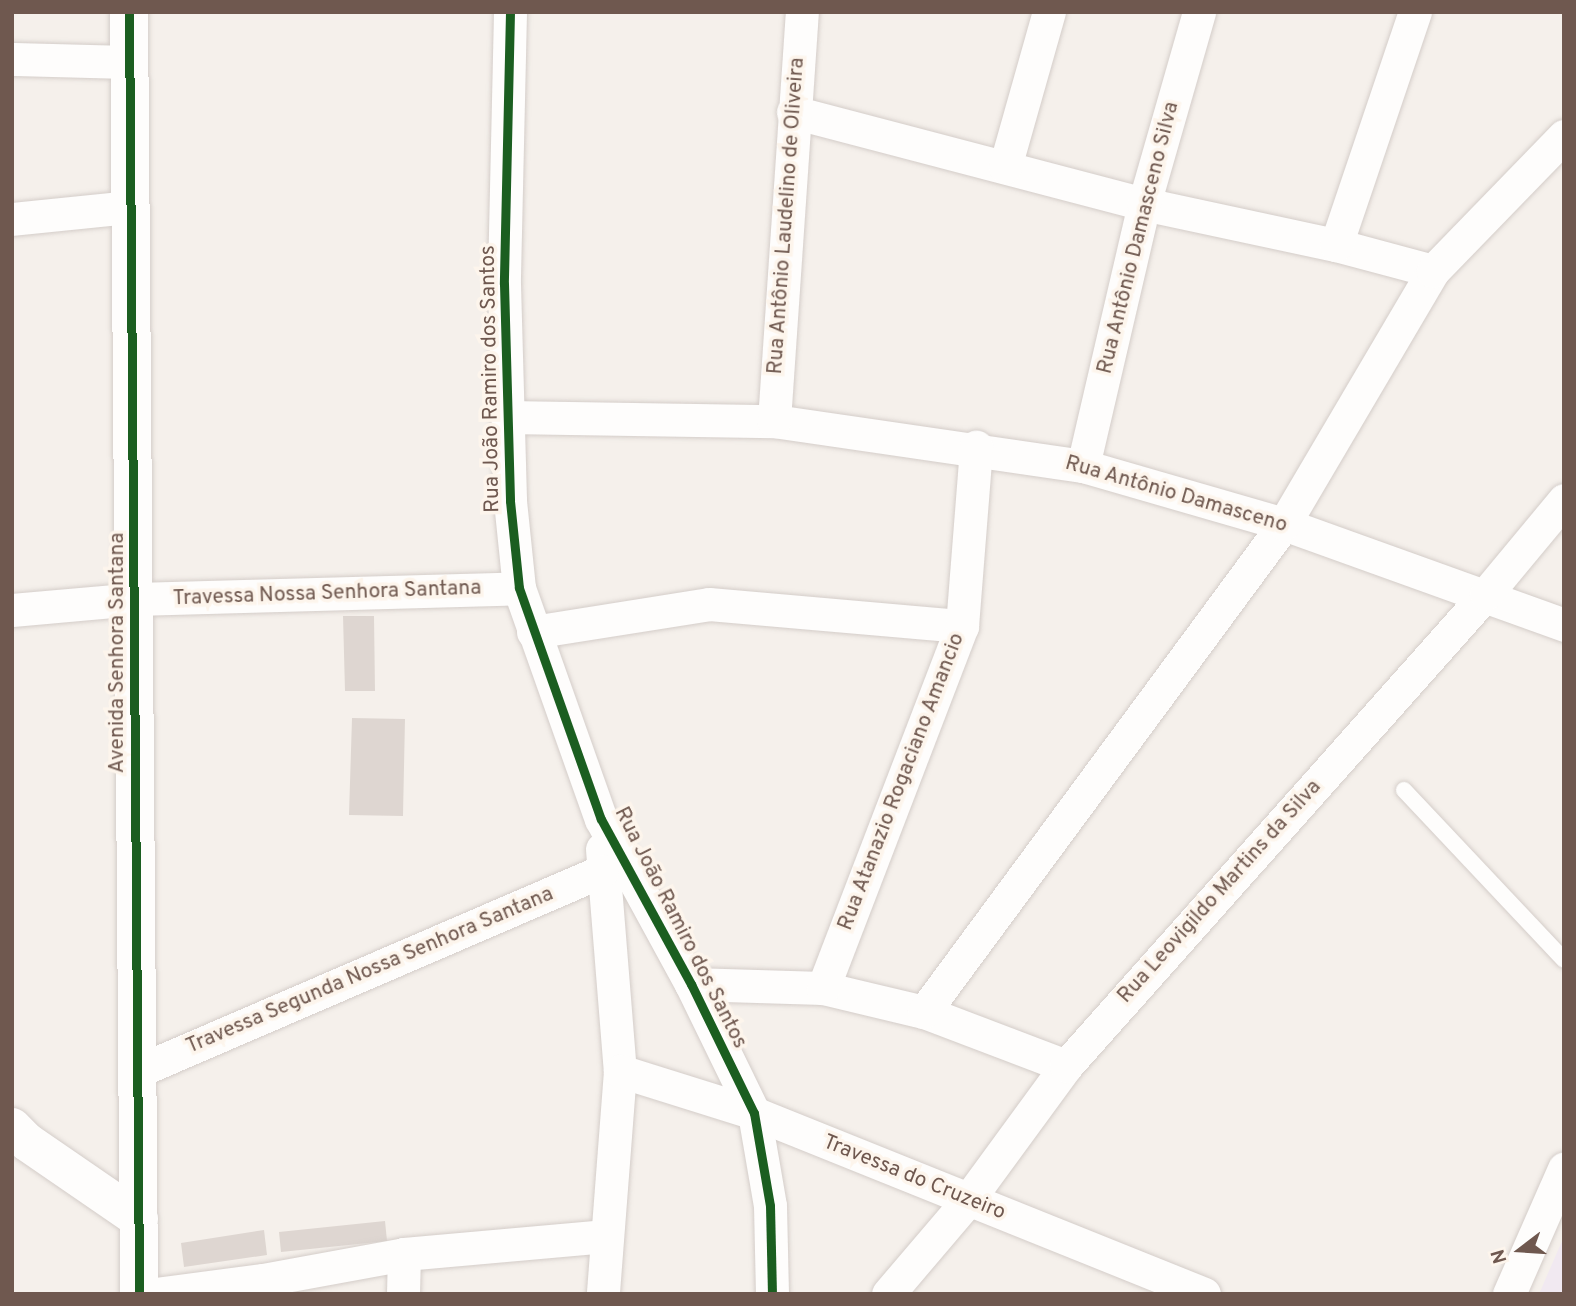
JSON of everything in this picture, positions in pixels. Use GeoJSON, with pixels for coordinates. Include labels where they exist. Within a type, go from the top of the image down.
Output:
{"type":"FeatureCollection","features":[{"type":"Feature","properties":{"kind":"street","name":"Avenida Senhora Santana"},"geometry":{"type":"LineString","coordinates":[[129,12],[139,1294]]}},
{"type":"Feature","properties":{"kind":"street","name":"Rua João Ramiro dos Santos"},"geometry":{"type":"LineString","coordinates":[[510,12],[504,284],[507,417],[519,589],[601,818],[691,984],[754,1114],[770,1206],[772,1294]]}},
{"type":"Feature","properties":{"kind":"street","name":"Rua Antônio Laudelino de Oliveira"},"geometry":{"type":"LineString","coordinates":[[774,421],[793,112],[802,12]]}},
{"type":"Feature","properties":{"kind":"street"},"geometry":{"type":"LineString","coordinates":[[1005,167],[1049,12]]}},
{"type":"Feature","properties":{"kind":"street","name":"Rua Antônio Damasceno Silva"},"geometry":{"type":"LineString","coordinates":[[1083,466],[1144,204],[1199,12]]}},
{"type":"Feature","properties":{"kind":"street"},"geometry":{"type":"LineString","coordinates":[[1336,245],[1415,12]]}},
{"type":"Feature","properties":{"kind":"street"},"geometry":{"type":"LineString","coordinates":[[12,59],[130,62]]}},
{"type":"Feature","properties":{"kind":"street"},"geometry":{"type":"LineString","coordinates":[[793,112],[1144,204],[1336,245],[1433,271]]}},
{"type":"Feature","properties":{"kind":"street"},"geometry":{"type":"LineString","coordinates":[[924,1012],[1284,524],[1433,271],[1564,136]]}},
{"type":"Feature","properties":{"kind":"street"},"geometry":{"type":"LineString","coordinates":[[12,219],[131,207]]}},
{"type":"Feature","properties":{"kind":"street","name":"Rua Antônio Damasceno"},"geometry":{"type":"LineString","coordinates":[[507,417],[774,421],[976,447],[1083,466],[1284,524],[1486,594],[1564,625]]}},
{"type":"Feature","properties":{"kind":"street","name":"Rua Atanazio Rogaciano Amancio"},"geometry":{"type":"LineString","coordinates":[[822,988],[962,626],[976,447]]}},
{"type":"Feature","properties":{"kind":"street","name":"Rua Leovigildo Martins da Silva"},"geometry":{"type":"LineString","coordinates":[[888,1294],[968,1200],[1066,1066],[1486,594],[1564,500]]}},
{"type":"Feature","properties":{"kind":"street","name":"Travessa Nossa Senhora Santana"},"geometry":{"type":"LineString","coordinates":[[12,610],[135,599],[519,589]]}},
{"type":"Feature","properties":{"kind":"street"},"geometry":{"type":"LineString","coordinates":[[533,632],[709,604],[962,626]]}},
{"type":"Feature","properties":{"kind":"street"},"geometry":{"type":"LineString","coordinates":[[601,818],[602,871],[618,1005],[620,1071],[603,1294]]}},
{"type":"Feature","properties":{"kind":"street","name":"Travessa Segunda Nossa Senhora Santana"},"geometry":{"type":"LineString","coordinates":[[138,1071],[602,871]]}},
{"type":"Feature","properties":{"kind":"street"},"geometry":{"type":"LineString","coordinates":[[691,984],[822,988],[924,1012],[1066,1066]]}},
{"type":"Feature","properties":{"kind":"street","name":"Travessa do Cruzeiro"},"geometry":{"type":"LineString","coordinates":[[620,1071],[754,1114],[1204,1294]]}},
{"type":"Feature","properties":{"kind":"street"},"geometry":{"type":"LineString","coordinates":[[17,1141],[139,1219]]}},
{"type":"Feature","properties":{"kind":"street"},"geometry":{"type":"LineString","coordinates":[[1509,1294],[1564,1169]]}},
{"type":"Feature","properties":{"kind":"street"},"geometry":{"type":"LineString","coordinates":[[155,1294],[262,1280],[404,1254],[607,1236]]}},
{"type":"Feature","properties":{"kind":"street"},"geometry":{"type":"LineString","coordinates":[[403,1294],[404,1254]]}},
{"type":"Feature","properties":{"kind":"lane"},"geometry":{"type":"LineString","coordinates":[[1404,790],[1564,960]]}},
{"type":"Feature","properties":{"kind":"shaded area"},"geometry":{"type":"Polygon","coordinates":[[[1564,1237],[1564,1294],[1539,1294],[1559,1248],[1564,1237]]]}},
{"type":"Feature","properties":{"kind":"building"},"geometry":{"type":"Polygon","coordinates":[[[343,616],[374,616],[375,691],[345,691],[343,616]]]}},
{"type":"Feature","properties":{"kind":"building"},"geometry":{"type":"Polygon","coordinates":[[[352,718],[405,719],[403,816],[349,815],[352,718]]]}},
{"type":"Feature","properties":{"kind":"building"},"geometry":{"type":"Polygon","coordinates":[[[385,1221],[387,1241],[281,1252],[279,1232],[385,1221]]]}},
{"type":"Feature","properties":{"kind":"building"},"geometry":{"type":"Polygon","coordinates":[[[264,1230],[267,1255],[184,1267],[181,1243],[264,1230]]]}},
{"type":"Feature","properties":{"kind":"cycle path"},"geometry":{"type":"LineString","coordinates":[[129,12],[139,1294]]}},
{"type":"Feature","properties":{"kind":"cycle path"},"geometry":{"type":"LineString","coordinates":[[510,12],[504,284],[510,501],[519,588],[601,819],[691,984],[754,1113],[770,1206],[772,1294]]}}]}
